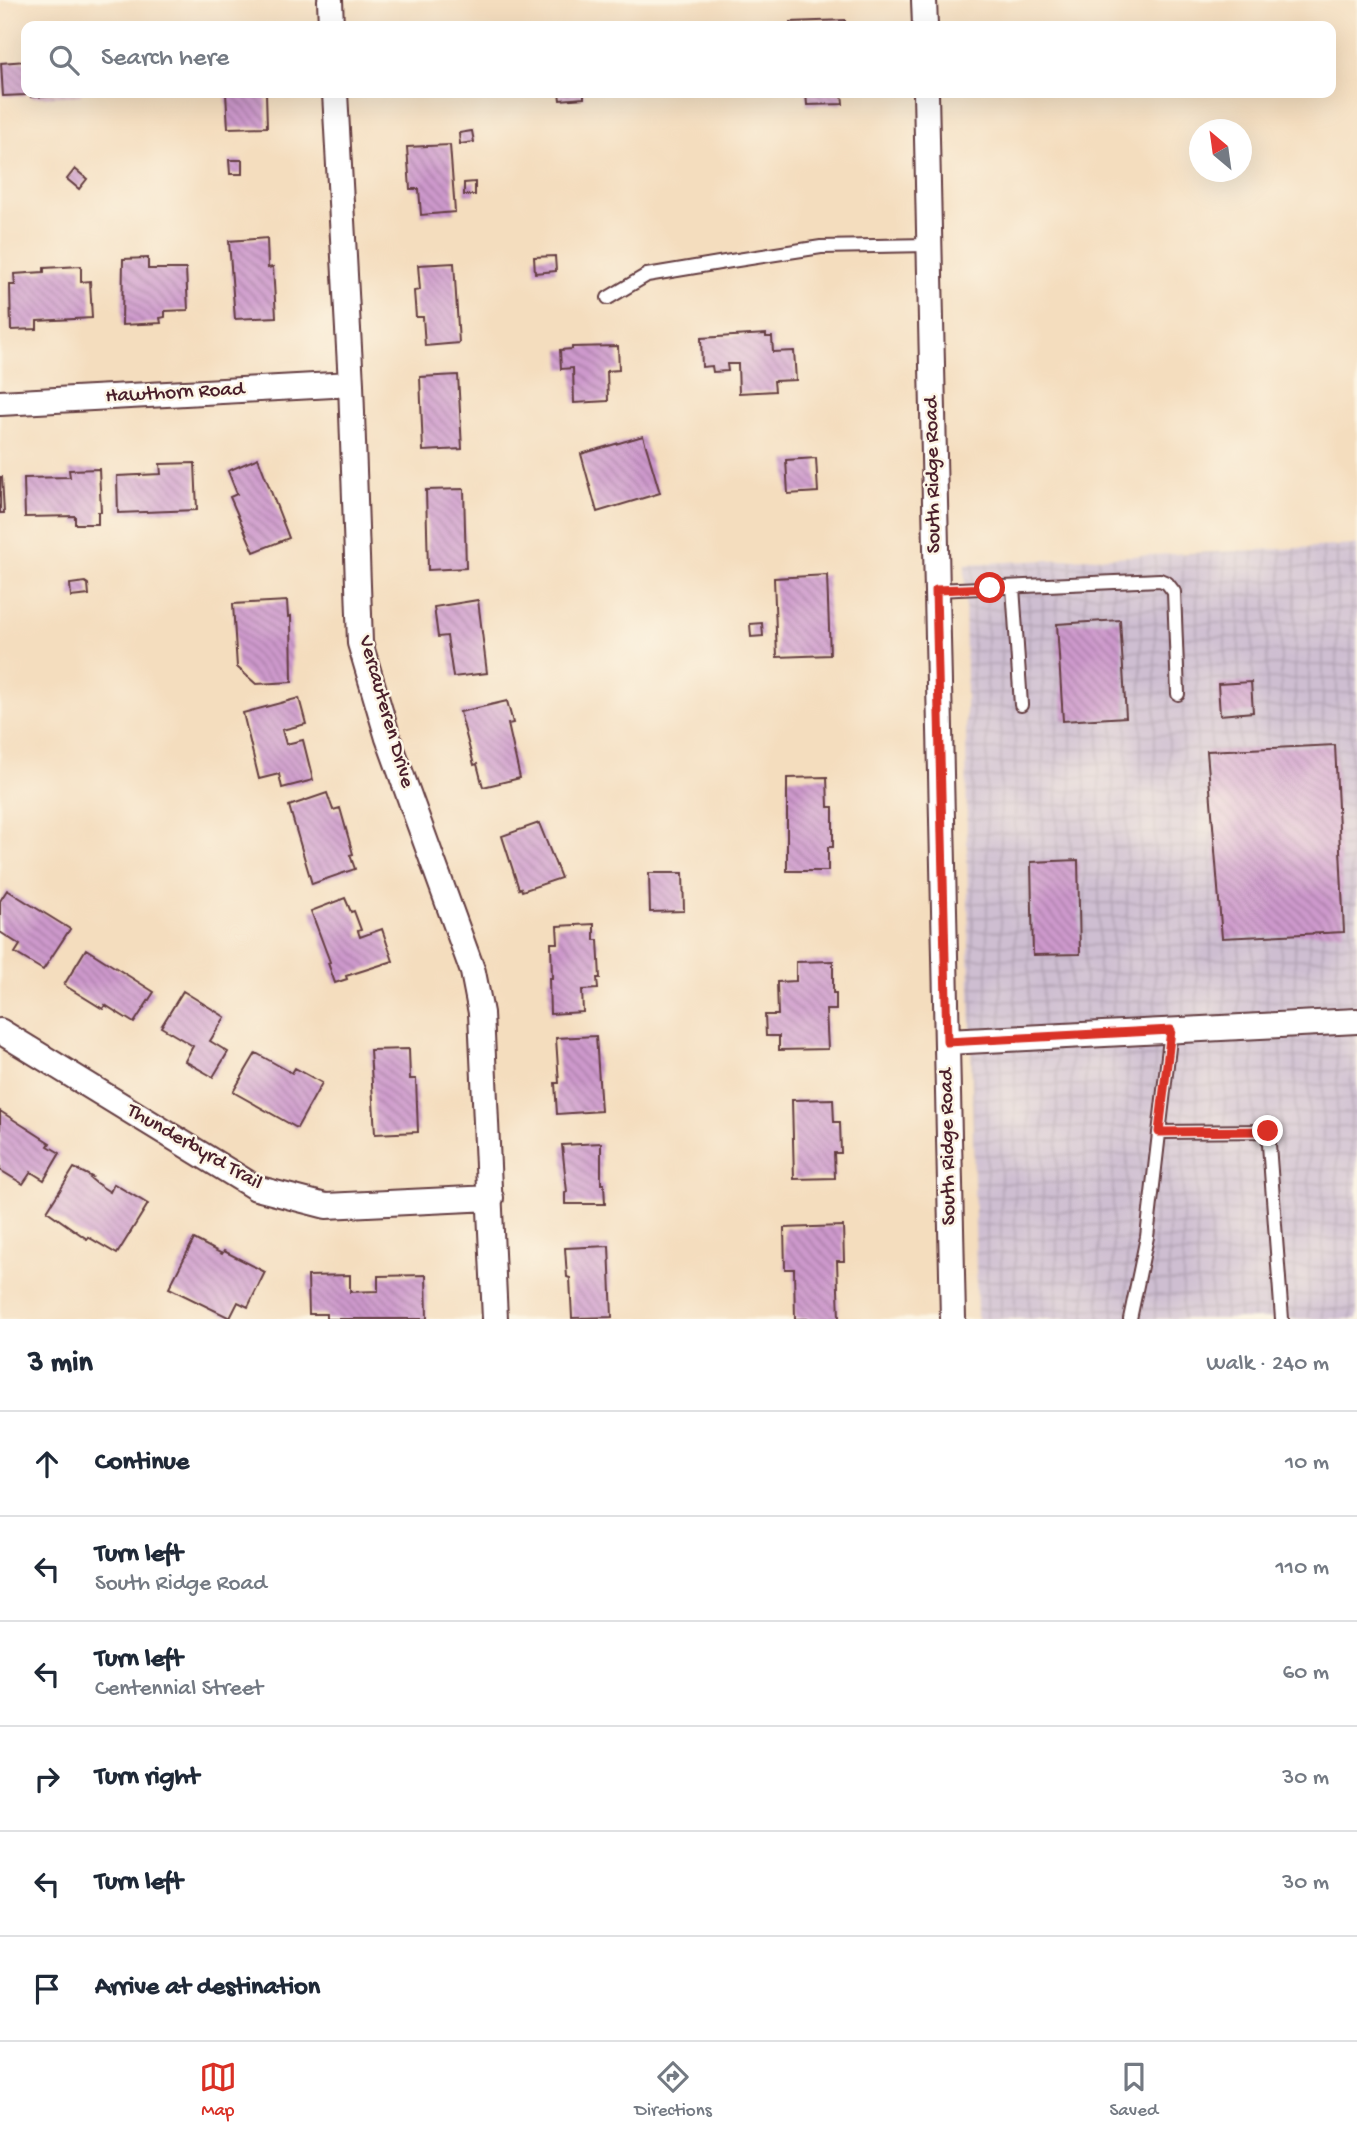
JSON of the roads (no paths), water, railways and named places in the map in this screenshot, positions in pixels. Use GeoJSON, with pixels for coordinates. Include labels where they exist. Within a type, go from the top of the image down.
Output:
{"type":"FeatureCollection","features":[{"type":"Feature","properties":{"kind":"street"},"geometry":{"type":"LineString","coordinates":[[330,0],[331,21]]}},
{"type":"Feature","properties":{"kind":"street"},"geometry":{"type":"LineString","coordinates":[[924,0],[925,21]]}},
{"type":"Feature","properties":{"kind":"street","name":"Vercauteren Drive"},"geometry":{"type":"LineString","coordinates":[[335,98],[351,384],[360,643],[388,738],[472,972],[481,1013],[495,1319]]}},
{"type":"Feature","properties":{"kind":"street","name":"South Ridge Road"},"geometry":{"type":"LineString","coordinates":[[926,98],[953,1319]]}},
{"type":"Feature","properties":{"kind":"street","name":"Hawthorn Road"},"geometry":{"type":"LineString","coordinates":[[0,403],[351,384]]}},
{"type":"Feature","properties":{"kind":"street"},"geometry":{"type":"LineString","coordinates":[[947,1042],[1357,1021]]}},
{"type":"Feature","properties":{"kind":"street","name":"Thunderbyrd Trail"},"geometry":{"type":"LineString","coordinates":[[0,1031],[256,1188],[326,1206],[491,1198]]}},
{"type":"Feature","properties":{"kind":"lane"},"geometry":{"type":"LineString","coordinates":[[608,298],[647,275],[719,263],[821,247],[929,245]]}},
{"type":"Feature","properties":{"kind":"lane"},"geometry":{"type":"LineString","coordinates":[[936,590],[1160,580],[1167,583],[1174,592],[1178,694]]}},
{"type":"Feature","properties":{"kind":"lane"},"geometry":{"type":"LineString","coordinates":[[1013,587],[1021,705]]}},
{"type":"Feature","properties":{"kind":"lane"},"geometry":{"type":"LineString","coordinates":[[1130,1319],[1147,1237],[1171,1030]]}},
{"type":"Feature","properties":{"kind":"lane"},"geometry":{"type":"LineString","coordinates":[[1159,1132],[1268,1131],[1282,1319]]}}]}
